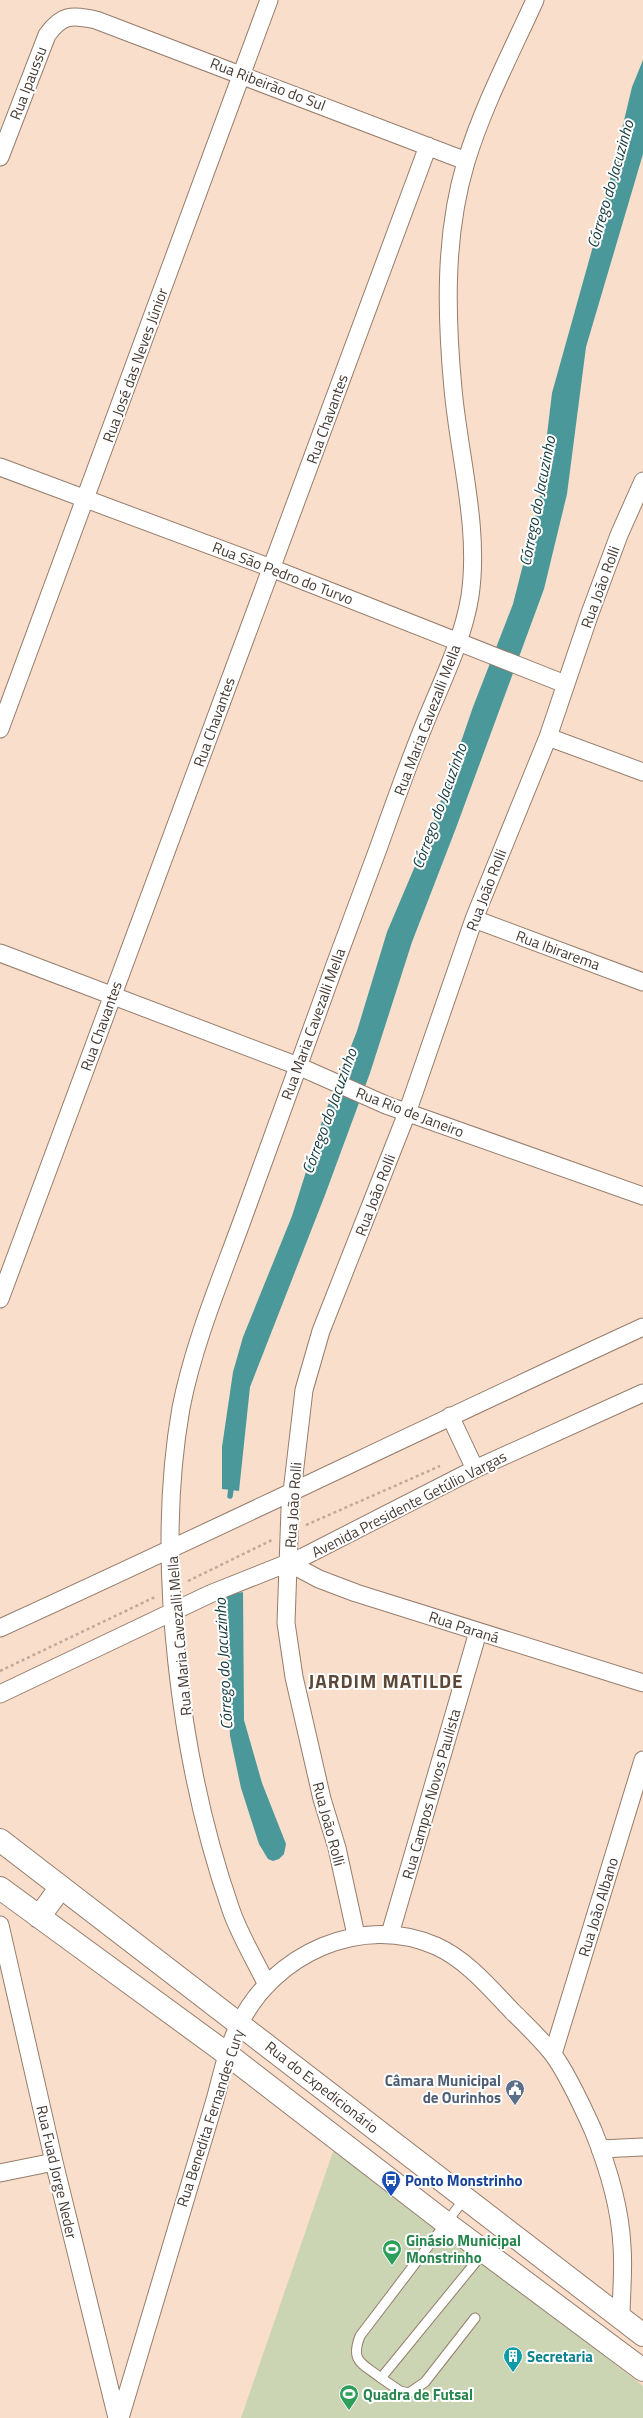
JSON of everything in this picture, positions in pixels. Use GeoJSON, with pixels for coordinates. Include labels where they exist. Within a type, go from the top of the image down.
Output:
{"type":"FeatureCollection","features":[{"type":"Feature","properties":{"kind":"main road","name":"Rua do Expedicionário"},"geometry":{"type":"LineString","coordinates":[[0,1840],[636,2328]]}},
{"type":"Feature","properties":{"kind":"main road"},"geometry":{"type":"LineString","coordinates":[[39,1917],[61,1887]]}},
{"type":"Feature","properties":{"kind":"main road","name":"Rua do Expedicionário"},"geometry":{"type":"LineString","coordinates":[[0,1888],[227,2054],[372,2164],[446,2223],[643,2370]]}},
{"type":"Feature","properties":{"kind":"main road"},"geometry":{"type":"LineString","coordinates":[[372,2164],[390,2140]]}},
{"type":"Feature","properties":{"kind":"street","name":"Rua José das Neves Júnior"},"geometry":{"type":"LineString","coordinates":[[0,729],[269,0]]}},
{"type":"Feature","properties":{"kind":"street","name":"Rua Maria Cavezalli Mella"},"geometry":{"type":"LineString","coordinates":[[267,1985],[232,1914],[195,1781],[180,1685],[173,1611],[171,1550],[172,1476],[182,1404],[202,1333],[298,1066],[420,736],[458,641],[470,596],[473,554],[450,356],[449,267],[454,214],[466,161],[505,64],[535,0]]}},
{"type":"Feature","properties":{"kind":"street","name":"Rua Ribeirão do Sul"},"geometry":{"type":"LineString","coordinates":[[67,17],[96,20],[242,74],[466,161]]}},
{"type":"Feature","properties":{"kind":"street","name":"Rua Ipaussu"},"geometry":{"type":"LineString","coordinates":[[0,157],[47,35],[56,22],[67,17]]}},
{"type":"Feature","properties":{"kind":"street","name":"Rua Chavantes"},"geometry":{"type":"LineString","coordinates":[[0,1299],[428,146]]}},
{"type":"Feature","properties":{"kind":"street","name":"Rua São Pedro do Turvo"},"geometry":{"type":"LineString","coordinates":[[0,467],[271,568],[565,684]]}},
{"type":"Feature","properties":{"kind":"street","name":"Rua João Rolli"},"geometry":{"type":"LineString","coordinates":[[356,1935],[337,1848],[322,1799],[294,1677],[286,1623],[290,1509],[294,1491],[297,1441],[304,1390],[321,1331],[408,1113],[474,919],[548,736],[565,684],[619,535],[643,482]]}},
{"type":"Feature","properties":{"kind":"street"},"geometry":{"type":"LineString","coordinates":[[548,736],[643,772]]}},
{"type":"Feature","properties":{"kind":"street","name":"Rua Ibirarema"},"geometry":{"type":"LineString","coordinates":[[474,919],[643,982]]}},
{"type":"Feature","properties":{"kind":"street","name":"Rua Rio de Janeiro"},"geometry":{"type":"LineString","coordinates":[[0,953],[298,1066],[386,1105],[643,1196]]}},
{"type":"Feature","properties":{"kind":"street"},"geometry":{"type":"LineString","coordinates":[[0,1628],[171,1550],[450,1416],[643,1327]]}},
{"type":"Feature","properties":{"kind":"street","name":"Avenida Presidente Getúlio Vargas"},"geometry":{"type":"LineString","coordinates":[[0,1694],[173,1611],[289,1563],[475,1469],[643,1393]]}},
{"type":"Feature","properties":{"kind":"street"},"geometry":{"type":"LineString","coordinates":[[450,1416],[475,1469]]}},
{"type":"Feature","properties":{"kind":"street","name":"Rua Paraná"},"geometry":{"type":"LineString","coordinates":[[289,1563],[319,1579],[356,1593],[643,1683]]}},
{"type":"Feature","properties":{"kind":"street","name":"Rua Campos Novos Paulista"},"geometry":{"type":"LineString","coordinates":[[390,1934],[478,1632]]}},
{"type":"Feature","properties":{"kind":"street","name":"Rua João Albano"},"geometry":{"type":"LineString","coordinates":[[553,2054],[643,1760]]}},
{"type":"Feature","properties":{"kind":"street","name":"Rua Fuad Jorge Neder"},"geometry":{"type":"LineString","coordinates":[[0,1925],[54,2162],[119,2418]]}},
{"type":"Feature","properties":{"kind":"street","name":"Rua Benedita Fernandes Cury"},"geometry":{"type":"LineString","coordinates":[[119,2418],[215,2100],[227,2054],[240,2023],[267,1985],[312,1950],[356,1935],[390,1934],[416,1938],[452,1955],[473,1971],[553,2054],[589,2122],[600,2149],[616,2201],[636,2328]]}},
{"type":"Feature","properties":{"kind":"street"},"geometry":{"type":"LineString","coordinates":[[600,2149],[643,2147]]}},
{"type":"Feature","properties":{"kind":"street"},"geometry":{"type":"LineString","coordinates":[[0,2173],[54,2162]]}},
{"type":"Feature","properties":{"kind":"lane"},"geometry":{"type":"LineString","coordinates":[[465,2198],[360,2336],[356,2355],[381,2378],[400,2391],[409,2393],[425,2382],[475,2318]]}},
{"type":"Feature","properties":{"kind":"lane"},"geometry":{"type":"LineString","coordinates":[[381,2378],[485,2252]]}},
{"type":"Feature","properties":{"kind":"path"},"geometry":{"type":"LineString","coordinates":[[0,1671],[290,1532],[468,1453]]}},
{"type":"Feature","properties":{"kind":"green space","name":"Ginásio Municipal Monstrinho"},"geometry":{"type":"Polygon","coordinates":[[[335,2146],[643,2386],[643,2418],[241,2418],[335,2146]]]}},
{"type":"Feature","properties":{"kind":"water"},"geometry":{"type":"Polygon","coordinates":[[[643,60],[643,154],[586,347],[567,494],[544,589],[456,828],[412,942],[370,1073],[325,1195],[250,1387],[239,1491],[222,1489],[222,1447],[233,1372],[243,1337],[292,1216],[323,1118],[357,1031],[387,932],[432,826],[473,707],[513,604],[539,502],[552,393],[600,221],[632,87],[643,60]]]}},
{"type":"Feature","properties":{"kind":"water"},"geometry":{"type":"Polygon","coordinates":[[[243,1592],[244,1720],[262,1783],[286,1844],[284,1854],[279,1859],[273,1861],[268,1859],[259,1844],[241,1788],[230,1736],[225,1595],[243,1592]]]}},
{"type":"Feature","properties":{"kind":"waterway","name":"Córrego do Jacuzinho"},"geometry":{"type":"LineString","coordinates":[[230,1496],[232,1482]]}},
{"type":"Feature","properties":{"kind":"place","name":"Câmara Municipal de Ourinhos"},"geometry":{"type":"Point","coordinates":[515,2106]}},
{"type":"Feature","properties":{"kind":"place","name":"Ponto Monstrinho"},"geometry":{"type":"Point","coordinates":[391,2197]}},
{"type":"Feature","properties":{"kind":"place","name":"Ginásio Municipal Monstrinho"},"geometry":{"type":"Point","coordinates":[392,2266]}},
{"type":"Feature","properties":{"kind":"place","name":"Secretaria"},"geometry":{"type":"Point","coordinates":[513,2373]}},
{"type":"Feature","properties":{"kind":"place","name":"Quadra de Futsal"},"geometry":{"type":"Point","coordinates":[349,2411]}},
{"type":"Feature","properties":{"kind":"district","name":"JARDIM MATILDE"},"geometry":{"type":"Point","coordinates":[386,1680]}}]}
